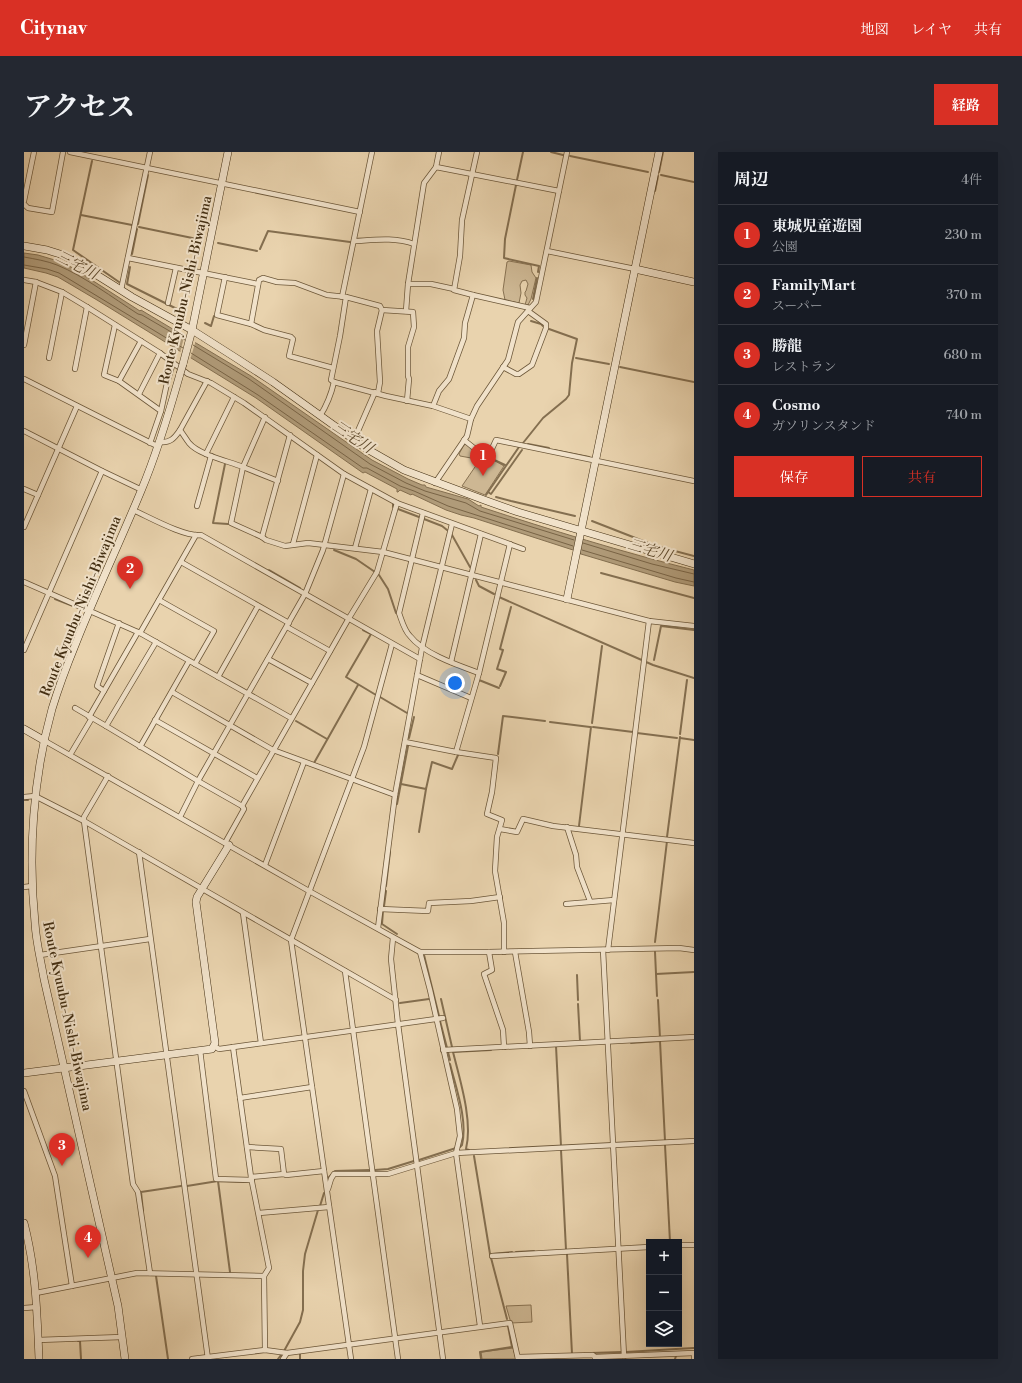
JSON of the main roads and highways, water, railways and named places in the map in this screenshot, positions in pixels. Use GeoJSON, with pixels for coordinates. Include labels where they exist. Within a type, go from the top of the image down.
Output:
{"type":"FeatureCollection","features":[{"type":"Feature","properties":{"kind":"main road","name":"Route Kyuubu-Nishi-Biwajima"},"geometry":{"type":"LineString","coordinates":[[125,1359],[118,1306],[64,1067],[40,955],[35,924],[32,886],[32,847],[35,796],[52,709],[64,674],[142,490],[155,444],[184,362],[228,152]]}},
{"type":"Feature","properties":{"kind":"main road"},"geometry":{"type":"LineString","coordinates":[[567,599],[659,152]]}},
{"type":"Feature","properties":{"kind":"main road"},"geometry":{"type":"LineString","coordinates":[[24,246],[47,250],[63,255],[76,262],[273,382],[354,440],[404,470],[512,510],[581,532],[694,564]]}},
{"type":"Feature","properties":{"kind":"main road"},"geometry":{"type":"LineString","coordinates":[[635,269],[694,282]]}},
{"type":"Feature","properties":{"kind":"main road"},"geometry":{"type":"LineString","coordinates":[[24,729],[45,740]]}},
{"type":"Feature","properties":{"kind":"main road"},"geometry":{"type":"LineString","coordinates":[[24,1073],[212,1049],[215,1043],[196,902],[227,844]]}},
{"type":"Feature","properties":{"kind":"main road"},"geometry":{"type":"LineString","coordinates":[[24,1223],[32,1259],[36,1293],[38,1359]]}},
{"type":"Feature","properties":{"kind":"water"},"geometry":{"type":"Polygon","coordinates":[[[24,253],[38,255],[58,261],[73,268],[140,311],[141,310],[251,376],[372,460],[408,479],[425,485],[426,487],[468,499],[479,506],[481,505],[481,507],[534,524],[613,548],[694,570],[694,586],[675,582],[581,554],[573,550],[446,510],[412,494],[411,495],[400,490],[397,492],[397,489],[365,472],[363,473],[256,398],[97,300],[58,277],[24,268],[24,253]]]}},
{"type":"Feature","properties":{"kind":"waterway"},"geometry":{"type":"LineString","coordinates":[[517,180],[523,152]]}},
{"type":"Feature","properties":{"kind":"waterway"},"geometry":{"type":"LineString","coordinates":[[551,152],[563,155]]}},
{"type":"Feature","properties":{"kind":"waterway"},"geometry":{"type":"LineString","coordinates":[[659,172],[663,152]]}},
{"type":"Feature","properties":{"kind":"waterway"},"geometry":{"type":"LineString","coordinates":[[570,156],[648,172]]}},
{"type":"Feature","properties":{"kind":"waterway","name":"三宅川"},"geometry":{"type":"LineString","coordinates":[[92,161],[73,250],[119,282]]}},
{"type":"Feature","properties":{"kind":"waterway"},"geometry":{"type":"LineString","coordinates":[[138,224],[148,175]]}},
{"type":"Feature","properties":{"kind":"waterway"},"geometry":{"type":"LineString","coordinates":[[661,175],[694,182]]}},
{"type":"Feature","properties":{"kind":"waterway"},"geometry":{"type":"LineString","coordinates":[[655,191],[658,176]]}},
{"type":"Feature","properties":{"kind":"waterway"},"geometry":{"type":"LineString","coordinates":[[516,185],[505,239],[504,258],[539,266],[538,272]]}},
{"type":"Feature","properties":{"kind":"waterway"},"geometry":{"type":"LineString","coordinates":[[81,215],[132,225]]}},
{"type":"Feature","properties":{"kind":"waterway"},"geometry":{"type":"LineString","coordinates":[[139,227],[202,240]]}},
{"type":"Feature","properties":{"kind":"waterway"},"geometry":{"type":"LineString","coordinates":[[132,254],[137,229]]}},
{"type":"Feature","properties":{"kind":"waterway"},"geometry":{"type":"LineString","coordinates":[[260,249],[268,231],[350,242]]}},
{"type":"Feature","properties":{"kind":"waterway"},"geometry":{"type":"LineString","coordinates":[[218,243],[257,251]]}},
{"type":"Feature","properties":{"kind":"waterway"},"geometry":{"type":"LineString","coordinates":[[130,267],[127,284],[185,313]]}},
{"type":"Feature","properties":{"kind":"waterway"},"geometry":{"type":"LineString","coordinates":[[533,299],[537,278]]}},
{"type":"Feature","properties":{"kind":"waterway"},"geometry":{"type":"LineString","coordinates":[[205,323],[211,326],[214,316]]}},
{"type":"Feature","properties":{"kind":"waterway"},"geometry":{"type":"LineString","coordinates":[[531,321],[543,326]]}},
{"type":"Feature","properties":{"kind":"waterway"},"geometry":{"type":"LineString","coordinates":[[523,443],[543,418],[569,395],[572,363],[577,339],[549,329]]}},
{"type":"Feature","properties":{"kind":"waterway"},"geometry":{"type":"LineString","coordinates":[[576,358],[609,364]]}},
{"type":"Feature","properties":{"kind":"waterway"},"geometry":{"type":"LineString","coordinates":[[620,367],[694,382]]}},
{"type":"Feature","properties":{"kind":"waterway"},"geometry":{"type":"LineString","coordinates":[[528,444],[549,448]]}},
{"type":"Feature","properties":{"kind":"waterway"},"geometry":{"type":"LineString","coordinates":[[486,495],[519,447]]}},
{"type":"Feature","properties":{"kind":"waterway"},"geometry":{"type":"LineString","coordinates":[[488,492],[491,494],[522,450]]}},
{"type":"Feature","properties":{"kind":"waterway"},"geometry":{"type":"LineString","coordinates":[[554,450],[589,457]]}},
{"type":"Feature","properties":{"kind":"waterway"},"geometry":{"type":"LineString","coordinates":[[490,458],[505,465]]}},
{"type":"Feature","properties":{"kind":"waterway"},"geometry":{"type":"LineString","coordinates":[[225,464],[213,523],[228,524]]}},
{"type":"Feature","properties":{"kind":"waterway"},"geometry":{"type":"LineString","coordinates":[[496,497],[575,516]]}},
{"type":"Feature","properties":{"kind":"waterway"},"geometry":{"type":"LineString","coordinates":[[398,509],[419,517]]}},
{"type":"Feature","properties":{"kind":"waterway"},"geometry":{"type":"LineString","coordinates":[[424,519],[442,526],[447,530]]}},
{"type":"Feature","properties":{"kind":"waterway","name":"三宅川"},"geometry":{"type":"LineString","coordinates":[[592,521],[656,546],[694,556]]}},
{"type":"Feature","properties":{"kind":"waterway"},"geometry":{"type":"LineString","coordinates":[[452,535],[470,567]]}},
{"type":"Feature","properties":{"kind":"waterway"},"geometry":{"type":"LineString","coordinates":[[334,550],[356,559],[375,572]]}},
{"type":"Feature","properties":{"kind":"waterway"},"geometry":{"type":"LineString","coordinates":[[269,570],[300,588]]}},
{"type":"Feature","properties":{"kind":"waterway"},"geometry":{"type":"LineString","coordinates":[[601,573],[694,598]]}},
{"type":"Feature","properties":{"kind":"waterway"},"geometry":{"type":"LineString","coordinates":[[379,575],[388,589],[396,613]]}},
{"type":"Feature","properties":{"kind":"waterway"},"geometry":{"type":"LineString","coordinates":[[476,580],[479,586],[494,594]]}},
{"type":"Feature","properties":{"kind":"waterway"},"geometry":{"type":"LineString","coordinates":[[499,597],[653,665],[694,678]]}},
{"type":"Feature","properties":{"kind":"waterway"},"geometry":{"type":"LineString","coordinates":[[55,599],[73,606]]}},
{"type":"Feature","properties":{"kind":"waterway"},"geometry":{"type":"LineString","coordinates":[[500,686],[506,672],[497,669],[503,650],[500,649],[511,607]]}},
{"type":"Feature","properties":{"kind":"waterway"},"geometry":{"type":"LineString","coordinates":[[654,660],[661,626],[694,630]]}},
{"type":"Feature","properties":{"kind":"waterway"},"geometry":{"type":"LineString","coordinates":[[363,630],[371,634],[346,677],[376,695]]}},
{"type":"Feature","properties":{"kind":"waterway"},"geometry":{"type":"LineString","coordinates":[[592,723],[602,646]]}},
{"type":"Feature","properties":{"kind":"waterway"},"geometry":{"type":"LineString","coordinates":[[478,682],[479,680],[499,688]]}},
{"type":"Feature","properties":{"kind":"waterway"},"geometry":{"type":"LineString","coordinates":[[680,734],[687,680]]}},
{"type":"Feature","properties":{"kind":"waterway"},"geometry":{"type":"LineString","coordinates":[[314,763],[358,685]]}},
{"type":"Feature","properties":{"kind":"waterway"},"geometry":{"type":"LineString","coordinates":[[380,697],[407,713]]}},
{"type":"Feature","properties":{"kind":"waterway"},"geometry":{"type":"LineString","coordinates":[[498,754],[503,716],[545,721]]}},
{"type":"Feature","properties":{"kind":"waterway"},"geometry":{"type":"LineString","coordinates":[[409,738],[414,717]]}},
{"type":"Feature","properties":{"kind":"waterway"},"geometry":{"type":"LineString","coordinates":[[296,721],[327,739]]}},
{"type":"Feature","properties":{"kind":"waterway"},"geometry":{"type":"LineString","coordinates":[[550,722],[590,727]]}},
{"type":"Feature","properties":{"kind":"waterway"},"geometry":{"type":"LineString","coordinates":[[579,826],[591,727]]}},
{"type":"Feature","properties":{"kind":"waterway"},"geometry":{"type":"LineString","coordinates":[[593,727],[633,732]]}},
{"type":"Feature","properties":{"kind":"waterway"},"geometry":{"type":"LineString","coordinates":[[637,733],[677,738]]}},
{"type":"Feature","properties":{"kind":"waterway"},"geometry":{"type":"LineString","coordinates":[[667,837],[680,737]]}},
{"type":"Feature","properties":{"kind":"waterway"},"geometry":{"type":"LineString","coordinates":[[680,738],[694,740]]}},
{"type":"Feature","properties":{"kind":"waterway"},"geometry":{"type":"LineString","coordinates":[[397,804],[408,746]]}},
{"type":"Feature","properties":{"kind":"waterway"},"geometry":{"type":"LineString","coordinates":[[401,784],[426,789],[432,762],[452,769],[458,755]]}},
{"type":"Feature","properties":{"kind":"waterway"},"geometry":{"type":"LineString","coordinates":[[419,832],[426,789]]}},
{"type":"Feature","properties":{"kind":"waterway"},"geometry":{"type":"LineString","coordinates":[[655,942],[667,841]]}},
{"type":"Feature","properties":{"kind":"waterway"},"geometry":{"type":"LineString","coordinates":[[386,886],[390,852]]}},
{"type":"Feature","properties":{"kind":"waterway"},"geometry":{"type":"LineString","coordinates":[[384,906],[386,891]]}},
{"type":"Feature","properties":{"kind":"waterway"},"geometry":{"type":"LineString","coordinates":[[383,911],[382,924],[397,934]]}},
{"type":"Feature","properties":{"kind":"waterway"},"geometry":{"type":"LineString","coordinates":[[655,952],[657,996]]}},
{"type":"Feature","properties":{"kind":"waterway"},"geometry":{"type":"LineString","coordinates":[[424,955],[439,1016]]}},
{"type":"Feature","properties":{"kind":"waterway"},"geometry":{"type":"LineString","coordinates":[[656,974],[694,972]]}},
{"type":"Feature","properties":{"kind":"waterway"},"geometry":{"type":"LineString","coordinates":[[577,975],[578,1000]]}},
{"type":"Feature","properties":{"kind":"waterway"},"geometry":{"type":"LineString","coordinates":[[400,1003],[429,999]]}},
{"type":"Feature","properties":{"kind":"waterway"},"geometry":{"type":"LineString","coordinates":[[441,999],[452,1047]]}},
{"type":"Feature","properties":{"kind":"waterway"},"geometry":{"type":"LineString","coordinates":[[658,1000],[660,1038]]}},
{"type":"Feature","properties":{"kind":"waterway"},"geometry":{"type":"LineString","coordinates":[[578,1004],[580,1041]]}},
{"type":"Feature","properties":{"kind":"waterway"},"geometry":{"type":"LineString","coordinates":[[440,1021],[447,1048]]}},
{"type":"Feature","properties":{"kind":"waterway"},"geometry":{"type":"LineString","coordinates":[[631,1043],[660,1041],[665,1141]]}},
{"type":"Feature","properties":{"kind":"waterway"},"geometry":{"type":"LineString","coordinates":[[556,1046],[561,1146]]}},
{"type":"Feature","properties":{"kind":"waterway"},"geometry":{"type":"LineString","coordinates":[[469,1150],[466,1149],[468,1126],[465,1100],[453,1052],[491,1050]]}},
{"type":"Feature","properties":{"kind":"waterway"},"geometry":{"type":"LineString","coordinates":[[448,1052],[450,1060]]}},
{"type":"Feature","properties":{"kind":"waterway"},"geometry":{"type":"LineString","coordinates":[[450,1064],[464,1126],[462,1145],[460,1147]]}},
{"type":"Feature","properties":{"kind":"waterway"},"geometry":{"type":"LineString","coordinates":[[665,1145],[670,1239]]}},
{"type":"Feature","properties":{"kind":"waterway"},"geometry":{"type":"LineString","coordinates":[[419,1160],[456,1148]]}},
{"type":"Feature","properties":{"kind":"waterway"},"geometry":{"type":"LineString","coordinates":[[561,1150],[566,1250]]}},
{"type":"Feature","properties":{"kind":"waterway"},"geometry":{"type":"LineString","coordinates":[[474,1156],[490,1254],[507,1319]]}},
{"type":"Feature","properties":{"kind":"waterway"},"geometry":{"type":"LineString","coordinates":[[375,1170],[388,1169],[414,1161]]}},
{"type":"Feature","properties":{"kind":"waterway"},"geometry":{"type":"LineString","coordinates":[[327,1179],[335,1171],[370,1170]]}},
{"type":"Feature","properties":{"kind":"waterway"},"geometry":{"type":"LineString","coordinates":[[218,1181],[230,1272]]}},
{"type":"Feature","properties":{"kind":"waterway"},"geometry":{"type":"LineString","coordinates":[[187,1186],[218,1181],[247,1182]]}},
{"type":"Feature","properties":{"kind":"waterway"},"geometry":{"type":"LineString","coordinates":[[143,1211],[141,1192],[181,1186]]}},
{"type":"Feature","properties":{"kind":"waterway"},"geometry":{"type":"LineString","coordinates":[[320,1206],[324,1193]]}},
{"type":"Feature","properties":{"kind":"waterway"},"geometry":{"type":"LineString","coordinates":[[284,1351],[300,1322],[303,1310],[303,1271],[305,1254],[318,1210]]}},
{"type":"Feature","properties":{"kind":"waterway"},"geometry":{"type":"LineString","coordinates":[[516,1252],[534,1251]]}},
{"type":"Feature","properties":{"kind":"waterway"},"geometry":{"type":"LineString","coordinates":[[492,1254],[512,1252]]}},
{"type":"Feature","properties":{"kind":"waterway"},"geometry":{"type":"LineString","coordinates":[[567,1254],[572,1354]]}},
{"type":"Feature","properties":{"kind":"waterway"},"geometry":{"type":"LineString","coordinates":[[156,1276],[168,1359]]}},
{"type":"Feature","properties":{"kind":"waterway"},"geometry":{"type":"LineString","coordinates":[[481,1359],[480,1352],[512,1347],[508,1326]]}},
{"type":"Feature","properties":{"kind":"waterway"},"geometry":{"type":"LineString","coordinates":[[78,1341],[80,1341],[81,1359]]}},
{"type":"Feature","properties":{"kind":"waterway"},"geometry":{"type":"LineString","coordinates":[[676,1349],[694,1348]]}},
{"type":"Feature","properties":{"kind":"waterway"},"geometry":{"type":"LineString","coordinates":[[626,1352],[676,1349]]}},
{"type":"Feature","properties":{"kind":"waterway"},"geometry":{"type":"LineString","coordinates":[[591,1353],[622,1352]]}},
{"type":"Feature","properties":{"kind":"waterway"},"geometry":{"type":"LineString","coordinates":[[300,1354],[300,1359]]}},
{"type":"Feature","properties":{"kind":"waterway"},"geometry":{"type":"LineString","coordinates":[[278,1359],[281,1355]]}},
{"type":"Feature","properties":{"kind":"place","name":"東城児童遊園"},"geometry":{"type":"Point","coordinates":[483,476]}},
{"type":"Feature","properties":{"kind":"place","name":"FamilyMart"},"geometry":{"type":"Point","coordinates":[130,589]}},
{"type":"Feature","properties":{"kind":"place","name":"勝龍"},"geometry":{"type":"Point","coordinates":[62,1166]}},
{"type":"Feature","properties":{"kind":"place","name":"Cosmo"},"geometry":{"type":"Point","coordinates":[88,1258]}}]}
